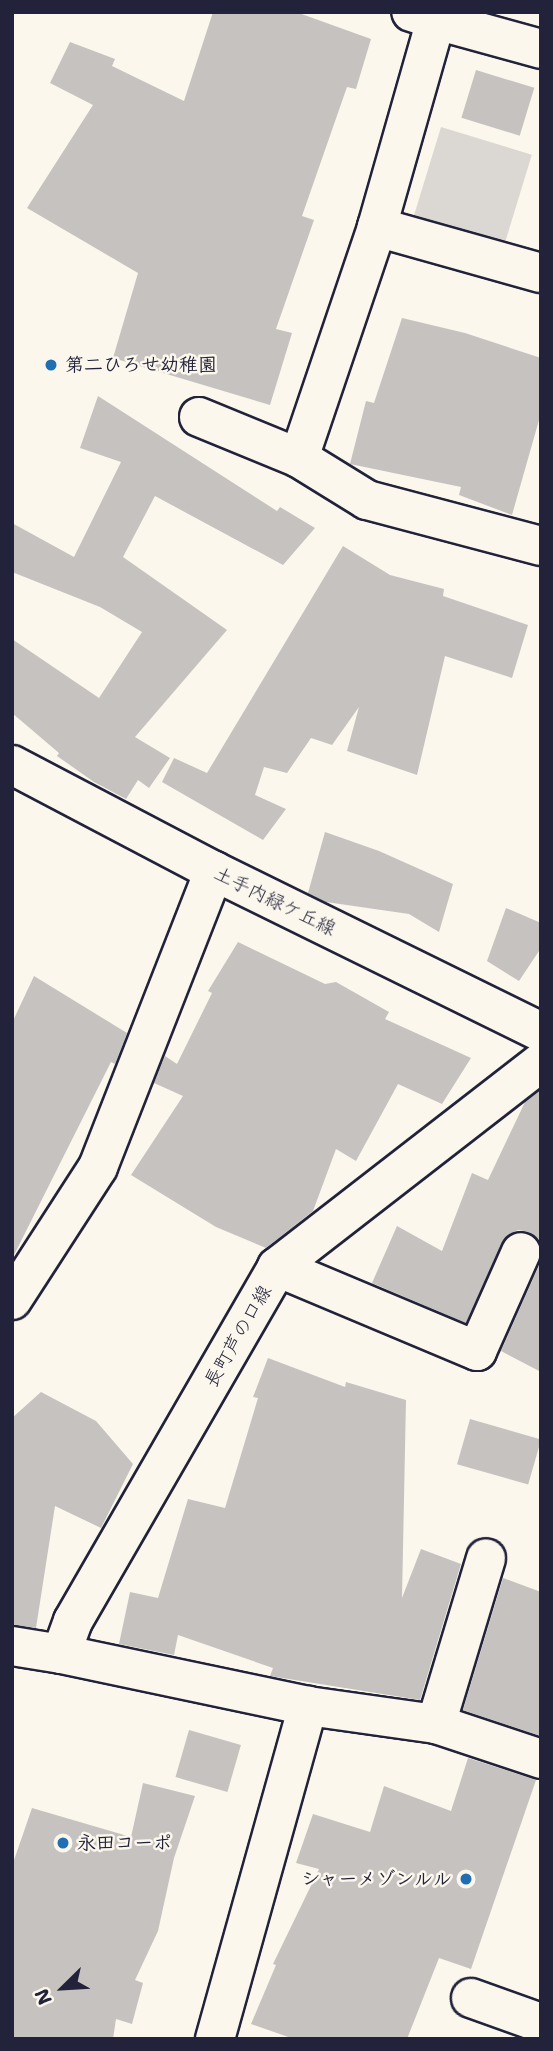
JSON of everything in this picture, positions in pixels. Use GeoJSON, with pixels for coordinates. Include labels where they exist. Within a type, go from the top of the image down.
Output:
{"type":"FeatureCollection","features":[{"type":"Feature","properties":{"kind":"street"},"geometry":{"type":"LineString","coordinates":[[299,458],[377,227],[423,16],[541,49]]}},
{"type":"Feature","properties":{"kind":"street"},"geometry":{"type":"LineString","coordinates":[[377,227],[541,273]]}},
{"type":"Feature","properties":{"kind":"street"},"geometry":{"type":"LineString","coordinates":[[199,417],[299,458],[368,500],[541,546]]}},
{"type":"Feature","properties":{"kind":"street","name":"土手内緑ケ丘線"},"geometry":{"type":"LineString","coordinates":[[12,765],[214,871],[541,1032]]}},
{"type":"Feature","properties":{"kind":"street"},"geometry":{"type":"LineString","coordinates":[[12,1300],[98,1167],[214,871]]}},
{"type":"Feature","properties":{"kind":"street","name":"長町芦の口線"},"geometry":{"type":"LineString","coordinates":[[61,1654],[73,1621],[276,1266],[541,1062]]}},
{"type":"Feature","properties":{"kind":"street"},"geometry":{"type":"LineString","coordinates":[[276,1266],[477,1351],[521,1252]]}},
{"type":"Feature","properties":{"kind":"street"},"geometry":{"type":"LineString","coordinates":[[436,1724],[486,1558]]}},
{"type":"Feature","properties":{"kind":"street"},"geometry":{"type":"LineString","coordinates":[[14,1651],[61,1654],[308,1706],[436,1724],[541,1759]]}},
{"type":"Feature","properties":{"kind":"street"},"geometry":{"type":"LineString","coordinates":[[215,2039],[308,1706]]}},
{"type":"Feature","properties":{"kind":"street"},"geometry":{"type":"LineString","coordinates":[[471,1998],[541,2023]]}},
{"type":"Feature","properties":{"kind":"shaded area"},"geometry":{"type":"Polygon","coordinates":[[[441,127],[532,155],[501,254],[411,226],[441,127]]]}},
{"type":"Feature","properties":{"kind":"building"},"geometry":{"type":"Polygon","coordinates":[[[213,12],[296,12],[371,39],[356,89],[347,87],[302,216],[314,220],[276,329],[292,333],[270,405],[113,358],[138,273],[27,208],[93,105],[50,83],[70,42],[115,59],[112,66],[184,101],[213,12]]]}},
{"type":"Feature","properties":{"kind":"building"},"geometry":{"type":"Polygon","coordinates":[[[476,70],[534,88],[520,136],[461,118],[476,70]]]}},
{"type":"Feature","properties":{"kind":"building"},"geometry":{"type":"Polygon","coordinates":[[[402,318],[465,333],[541,358],[541,413],[512,515],[459,495],[461,487],[350,464],[366,401],[374,403],[402,318]]]}},
{"type":"Feature","properties":{"kind":"building"},"geometry":{"type":"Polygon","coordinates":[[[98,396],[277,511],[280,507],[315,528],[283,565],[155,496],[123,557],[227,630],[135,737],[170,758],[149,788],[138,780],[126,799],[94,782],[57,756],[59,753],[12,713],[12,639],[99,698],[142,632],[100,607],[12,572],[12,523],[74,557],[121,462],[80,448],[98,396]]]}},
{"type":"Feature","properties":{"kind":"building"},"geometry":{"type":"Polygon","coordinates":[[[343,546],[390,575],[444,589],[443,596],[528,625],[512,678],[445,656],[417,775],[347,751],[359,707],[332,745],[311,738],[287,773],[264,767],[255,795],[286,809],[263,840],[162,782],[174,758],[207,773],[343,546]]]}},
{"type":"Feature","properties":{"kind":"building"},"geometry":{"type":"Polygon","coordinates":[[[325,832],[379,851],[453,884],[439,932],[409,914],[326,902],[308,893],[325,832]]]}},
{"type":"Feature","properties":{"kind":"building"},"geometry":{"type":"Polygon","coordinates":[[[506,908],[541,923],[541,948],[519,981],[487,961],[506,908]]]}},
{"type":"Feature","properties":{"kind":"building"},"geometry":{"type":"Polygon","coordinates":[[[238,942],[325,984],[336,982],[389,1012],[385,1019],[471,1058],[442,1104],[398,1084],[356,1161],[336,1149],[313,1211],[266,1248],[216,1227],[131,1175],[183,1096],[154,1083],[165,1056],[177,1064],[212,993],[208,991],[238,942]]]}},
{"type":"Feature","properties":{"kind":"building"},"geometry":{"type":"Polygon","coordinates":[[[34,976],[127,1033],[115,1064],[111,1062],[12,1259],[12,1023],[34,976]]]}},
{"type":"Feature","properties":{"kind":"building"},"geometry":{"type":"Polygon","coordinates":[[[541,1090],[541,1244],[529,1232],[518,1230],[508,1235],[466,1323],[372,1283],[397,1226],[442,1251],[472,1173],[488,1180],[525,1102],[541,1090]]]}},
{"type":"Feature","properties":{"kind":"building"},"geometry":{"type":"Polygon","coordinates":[[[541,1261],[541,1372],[501,1351],[541,1261]]]}},
{"type":"Feature","properties":{"kind":"building"},"geometry":{"type":"Polygon","coordinates":[[[268,1358],[345,1387],[346,1382],[406,1400],[402,1598],[421,1549],[461,1564],[420,1700],[270,1676],[273,1668],[178,1635],[174,1655],[119,1644],[130,1592],[158,1598],[188,1499],[225,1508],[258,1398],[253,1397],[268,1358]]]}},
{"type":"Feature","properties":{"kind":"building"},"geometry":{"type":"Polygon","coordinates":[[[41,1392],[96,1421],[133,1464],[101,1528],[55,1506],[36,1628],[12,1625],[12,1418],[41,1392]]]}},
{"type":"Feature","properties":{"kind":"building"},"geometry":{"type":"Polygon","coordinates":[[[470,1419],[541,1439],[528,1485],[457,1464],[470,1419]]]}},
{"type":"Feature","properties":{"kind":"building"},"geometry":{"type":"Polygon","coordinates":[[[503,1578],[541,1592],[541,1736],[463,1710],[503,1578]]]}},
{"type":"Feature","properties":{"kind":"building"},"geometry":{"type":"Polygon","coordinates":[[[189,1730],[241,1745],[227,1792],[175,1777],[189,1730]]]}},
{"type":"Feature","properties":{"kind":"building"},"geometry":{"type":"Polygon","coordinates":[[[468,1758],[536,1780],[471,1969],[439,1958],[407,2039],[294,2039],[251,2024],[276,1965],[273,1964],[319,1869],[296,1863],[313,1814],[370,1832],[384,1786],[451,1811],[468,1758]]]}},
{"type":"Feature","properties":{"kind":"building"},"geometry":{"type":"Polygon","coordinates":[[[143,1783],[195,1796],[174,1858],[158,1931],[135,1980],[143,1983],[132,2024],[116,2019],[113,2039],[12,2039],[12,1866],[32,1808],[131,1837],[143,1783]]]}},
{"type":"Feature","properties":{"kind":"place","name":"第二ひろせ幼稚園"},"geometry":{"type":"Point","coordinates":[51,365]}},
{"type":"Feature","properties":{"kind":"place","name":"永田コーポ"},"geometry":{"type":"Point","coordinates":[63,1843]}},
{"type":"Feature","properties":{"kind":"place","name":"シャーメゾンルル"},"geometry":{"type":"Point","coordinates":[466,1879]}}]}
